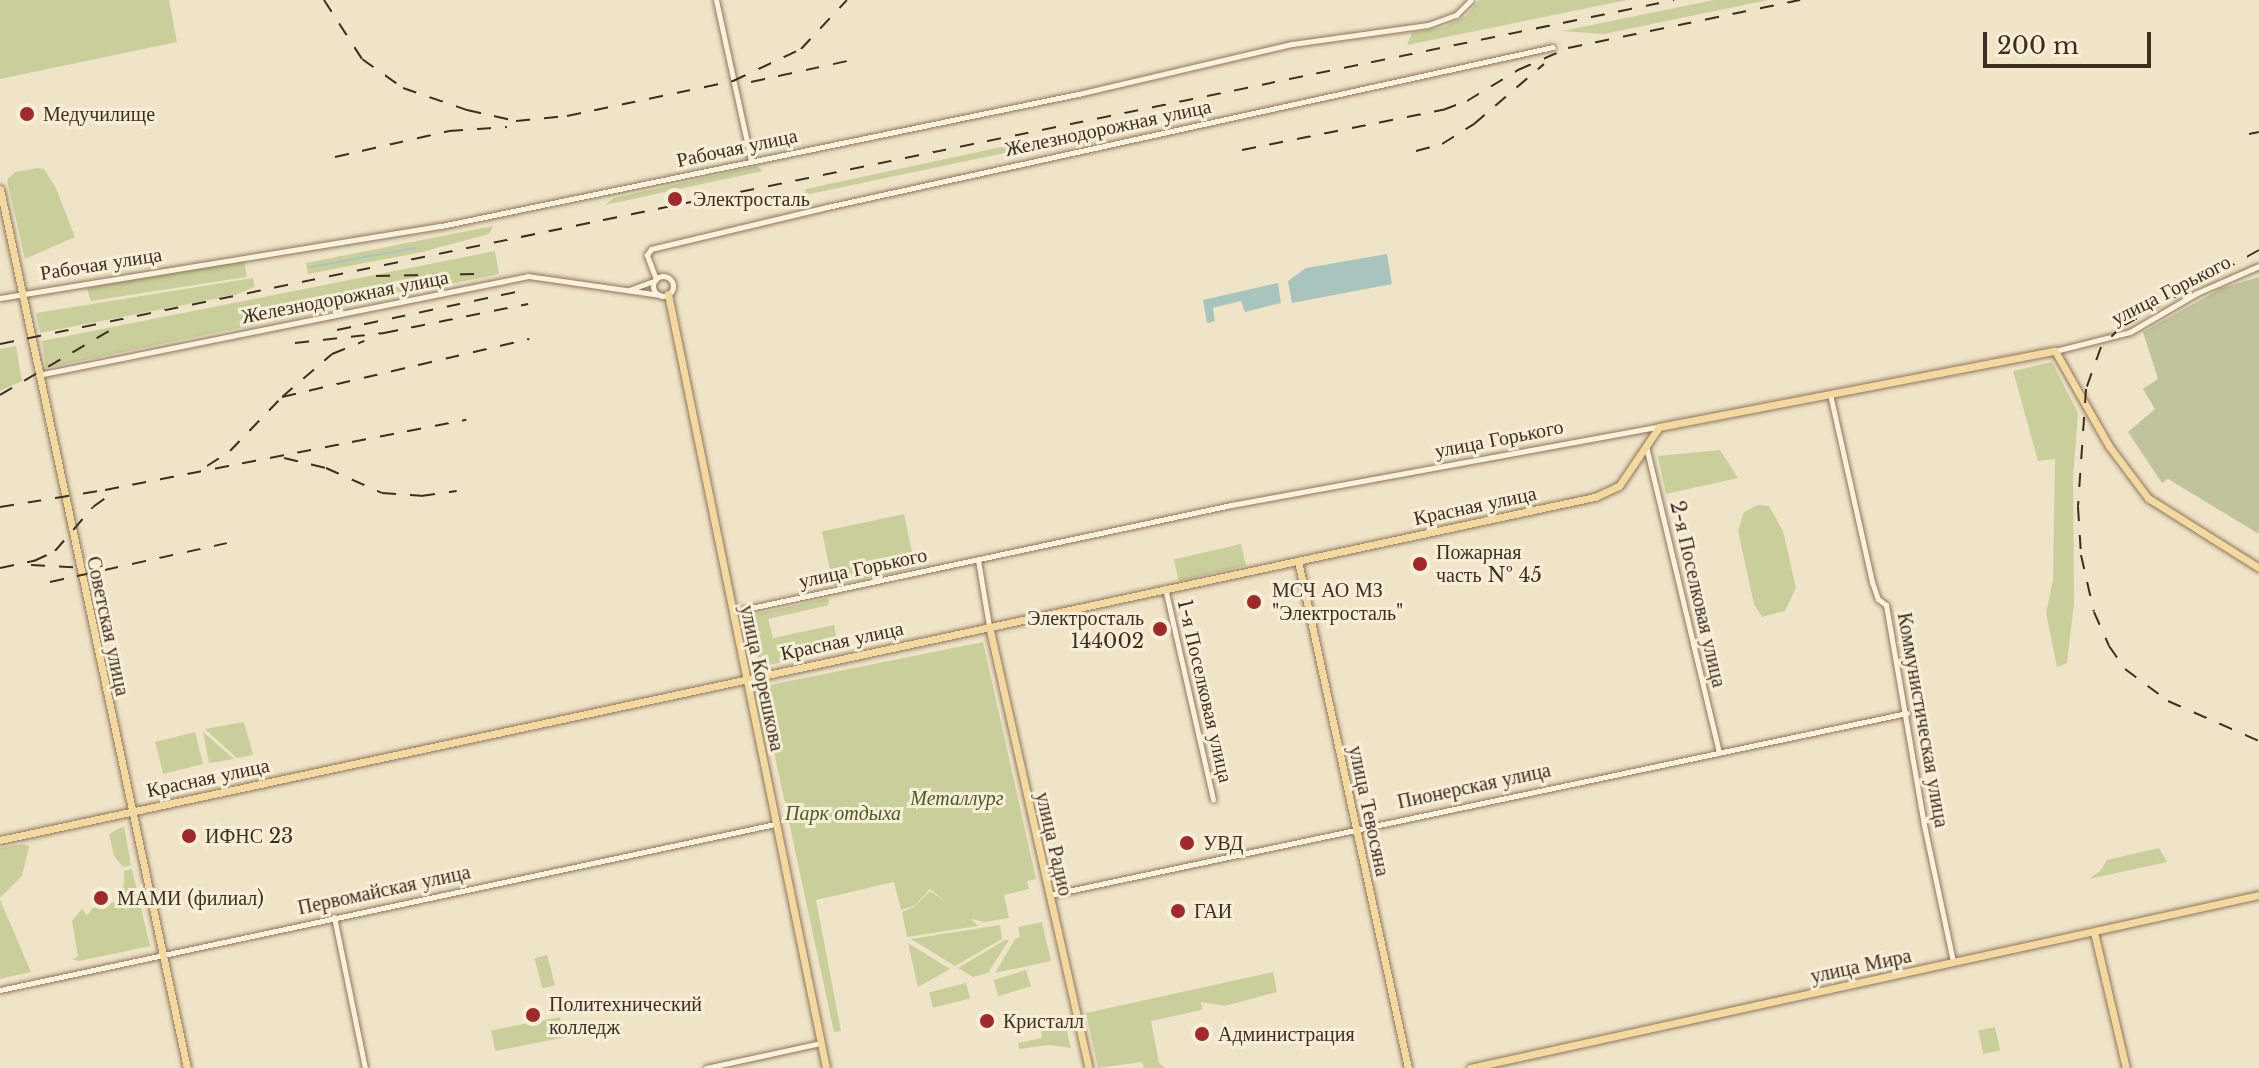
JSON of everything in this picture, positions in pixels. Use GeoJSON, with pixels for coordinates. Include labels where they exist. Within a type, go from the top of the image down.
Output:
{"type":"FeatureCollection","features":[{"type":"Feature","properties":{"kind":"main road","name":"Советская улица"},"geometry":{"type":"LineString","coordinates":[[0,189],[187,1068]]}},
{"type":"Feature","properties":{"kind":"main road","name":"улица Корешкова"},"geometry":{"type":"LineString","coordinates":[[664,295],[826,1068]]}},
{"type":"Feature","properties":{"kind":"main road","name":"улица Горького"},"geometry":{"type":"LineString","coordinates":[[1659,427],[2055,351]]}},
{"type":"Feature","properties":{"kind":"main road"},"geometry":{"type":"LineString","coordinates":[[2055,351],[2109,446],[2148,498],[2259,568]]}},
{"type":"Feature","properties":{"kind":"main road","name":"Красная улица"},"geometry":{"type":"LineString","coordinates":[[0,840],[1606,494],[1619,486],[1659,427]]}},
{"type":"Feature","properties":{"kind":"main road","name":"улица Тевосяна"},"geometry":{"type":"LineString","coordinates":[[1298,561],[1408,1068]]}},
{"type":"Feature","properties":{"kind":"main road","name":"улица Радио"},"geometry":{"type":"LineString","coordinates":[[989,626],[1089,1068]]}},
{"type":"Feature","properties":{"kind":"main road","name":"улица Мира"},"geometry":{"type":"LineString","coordinates":[[1470,1068],[2259,895]]}},
{"type":"Feature","properties":{"kind":"main road"},"geometry":{"type":"LineString","coordinates":[[2094,932],[2126,1068]]}},
{"type":"Feature","properties":{"kind":"street"},"geometry":{"type":"LineString","coordinates":[[716,0],[751,160]]}},
{"type":"Feature","properties":{"kind":"street","name":"Рабочая улица"},"geometry":{"type":"LineString","coordinates":[[0,298],[441,226],[1078,94],[1292,44],[1428,25],[1456,15],[1471,0]]}},
{"type":"Feature","properties":{"kind":"street","name":"Железнодорожная улица"},"geometry":{"type":"LineString","coordinates":[[656,280],[647,252],[671,245],[827,207],[1553,47]]}},
{"type":"Feature","properties":{"kind":"street","name":"улица Горького"},"geometry":{"type":"LineString","coordinates":[[2055,351],[2130,332],[2197,293],[2259,266]]}},
{"type":"Feature","properties":{"kind":"street","name":"Железнодорожная улица"},"geometry":{"type":"LineString","coordinates":[[38,375],[528,276],[625,292],[664,295]]}},
{"type":"Feature","properties":{"kind":"street"},"geometry":{"type":"LineString","coordinates":[[625,292],[664,276],[671,280],[672,288],[664,295],[654,288],[656,280]]}},
{"type":"Feature","properties":{"kind":"street","name":"Коммунистическая улица"},"geometry":{"type":"LineString","coordinates":[[1830,394],[1872,582],[1878,599],[1886,605],[1924,825],[1953,962]]}},
{"type":"Feature","properties":{"kind":"street","name":"улица Горького"},"geometry":{"type":"LineString","coordinates":[[732,612],[1236,504],[1659,427]]}},
{"type":"Feature","properties":{"kind":"street","name":"2-я Поселковая улица"},"geometry":{"type":"LineString","coordinates":[[1646,444],[1719,752]]}},
{"type":"Feature","properties":{"kind":"street"},"geometry":{"type":"LineString","coordinates":[[978,560],[989,626]]}},
{"type":"Feature","properties":{"kind":"street","name":"1-я Поселковая улица"},"geometry":{"type":"LineString","coordinates":[[1165,588],[1213,800]]}},
{"type":"Feature","properties":{"kind":"street","name":"Пионерская улица"},"geometry":{"type":"LineString","coordinates":[[1049,895],[1907,713]]}},
{"type":"Feature","properties":{"kind":"street","name":"Первомайская улица"},"geometry":{"type":"LineString","coordinates":[[0,990],[775,824]]}},
{"type":"Feature","properties":{"kind":"street"},"geometry":{"type":"LineString","coordinates":[[334,917],[365,1068]]}},
{"type":"Feature","properties":{"kind":"street"},"geometry":{"type":"LineString","coordinates":[[706,1068],[821,1043]]}},
{"type":"Feature","properties":{"kind":"green space"},"geometry":{"type":"Polygon","coordinates":[[[0,0],[169,0],[177,42],[0,79],[0,0]]]}},
{"type":"Feature","properties":{"kind":"green space"},"geometry":{"type":"Polygon","coordinates":[[[1479,0],[1627,0],[1407,45],[1412,33],[1444,27],[1466,16],[1479,0]]]}},
{"type":"Feature","properties":{"kind":"green space"},"geometry":{"type":"Polygon","coordinates":[[[1714,0],[1768,0],[1604,34],[1562,31],[1714,0]]]}},
{"type":"Feature","properties":{"kind":"green space"},"geometry":{"type":"Polygon","coordinates":[[[1001,147],[1014,151],[805,195],[806,189],[1001,147]]]}},
{"type":"Feature","properties":{"kind":"green space"},"geometry":{"type":"Polygon","coordinates":[[[757,166],[763,171],[605,205],[614,198],[757,166]]]}},
{"type":"Feature","properties":{"kind":"green space"},"geometry":{"type":"Polygon","coordinates":[[[44,169],[56,188],[75,237],[25,259],[7,180],[15,172],[44,169]]]}},
{"type":"Feature","properties":{"kind":"green space"},"geometry":{"type":"Polygon","coordinates":[[[493,226],[489,234],[422,252],[308,274],[306,263],[493,226]]]}},
{"type":"Feature","properties":{"kind":"green space"},"geometry":{"type":"Polygon","coordinates":[[[495,251],[499,274],[46,368],[42,341],[495,251]]]}},
{"type":"Feature","properties":{"kind":"green space"},"geometry":{"type":"Polygon","coordinates":[[[244,260],[247,277],[91,301],[87,288],[244,260]]]}},
{"type":"Feature","properties":{"kind":"green space"},"geometry":{"type":"Polygon","coordinates":[[[2259,277],[2259,534],[2168,479],[2162,483],[2128,432],[2155,409],[2143,389],[2158,379],[2143,332],[2222,288],[2259,277]]]}},
{"type":"Feature","properties":{"kind":"green space"},"geometry":{"type":"Polygon","coordinates":[[[253,278],[255,287],[235,295],[40,333],[36,313],[253,278]]]}},
{"type":"Feature","properties":{"kind":"green space"},"geometry":{"type":"Polygon","coordinates":[[[16,346],[22,381],[0,391],[0,349],[16,346]]]}},
{"type":"Feature","properties":{"kind":"green space"},"geometry":{"type":"Polygon","coordinates":[[[2052,362],[2078,413],[2073,477],[2074,603],[2067,663],[2057,667],[2046,613],[2053,580],[2055,459],[2038,461],[2013,371],[2052,362]]]}},
{"type":"Feature","properties":{"kind":"green space"},"geometry":{"type":"Polygon","coordinates":[[[1720,450],[1738,478],[1666,494],[1658,456],[1720,450]]]}},
{"type":"Feature","properties":{"kind":"green space"},"geometry":{"type":"Polygon","coordinates":[[[1758,505],[1769,506],[1783,531],[1796,588],[1785,611],[1762,617],[1754,604],[1738,531],[1744,512],[1758,505]]]}},
{"type":"Feature","properties":{"kind":"green space"},"geometry":{"type":"Polygon","coordinates":[[[904,514],[915,568],[833,585],[822,531],[904,514]]]}},
{"type":"Feature","properties":{"kind":"green space"},"geometry":{"type":"Polygon","coordinates":[[[1241,544],[1246,565],[1179,581],[1174,560],[1241,544]]]}},
{"type":"Feature","properties":{"kind":"green space"},"geometry":{"type":"Polygon","coordinates":[[[828,598],[829,605],[768,619],[773,638],[834,625],[839,650],[760,667],[750,615],[828,598]]]}},
{"type":"Feature","properties":{"kind":"green space"},"geometry":{"type":"Polygon","coordinates":[[[983,642],[1036,879],[1027,881],[1029,889],[1004,895],[1009,918],[985,922],[971,919],[978,926],[907,937],[902,912],[914,907],[930,891],[946,902],[930,889],[914,906],[901,910],[894,882],[816,900],[841,1031],[834,1032],[760,687],[983,642]]]}},
{"type":"Feature","properties":{"kind":"green space"},"geometry":{"type":"Polygon","coordinates":[[[244,722],[253,755],[237,758],[205,729],[244,722]]]}},
{"type":"Feature","properties":{"kind":"green space"},"geometry":{"type":"Polygon","coordinates":[[[195,732],[203,764],[163,774],[155,742],[195,732]]]}},
{"type":"Feature","properties":{"kind":"green space"},"geometry":{"type":"Polygon","coordinates":[[[203,732],[234,759],[209,763],[203,732]]]}},
{"type":"Feature","properties":{"kind":"green space"},"geometry":{"type":"Polygon","coordinates":[[[124,826],[131,865],[123,867],[114,856],[109,834],[124,826]]]}},
{"type":"Feature","properties":{"kind":"green space"},"geometry":{"type":"Polygon","coordinates":[[[22,844],[29,846],[22,876],[0,898],[0,848],[22,844]]]}},
{"type":"Feature","properties":{"kind":"green space"},"geometry":{"type":"Polygon","coordinates":[[[2159,848],[2167,862],[2089,879],[2101,870],[2107,860],[2159,848]]]}},
{"type":"Feature","properties":{"kind":"green space"},"geometry":{"type":"Polygon","coordinates":[[[132,869],[150,946],[79,961],[72,959],[78,957],[72,921],[82,909],[87,915],[95,906],[123,900],[124,871],[132,869]]]}},
{"type":"Feature","properties":{"kind":"green space"},"geometry":{"type":"Polygon","coordinates":[[[0,900],[31,972],[0,979],[0,900]]]}},
{"type":"Feature","properties":{"kind":"green space"},"geometry":{"type":"Polygon","coordinates":[[[1042,922],[1051,961],[995,973],[1015,939],[1020,937],[1018,927],[1042,922]]]}},
{"type":"Feature","properties":{"kind":"green space"},"geometry":{"type":"Polygon","coordinates":[[[1000,925],[1002,939],[955,966],[911,939],[1000,925]]]}},
{"type":"Feature","properties":{"kind":"green space"},"geometry":{"type":"Polygon","coordinates":[[[1009,940],[988,973],[973,977],[958,968],[1009,940]]]}},
{"type":"Feature","properties":{"kind":"green space"},"geometry":{"type":"Polygon","coordinates":[[[908,943],[950,969],[918,987],[908,943]]]}},
{"type":"Feature","properties":{"kind":"green space"},"geometry":{"type":"Polygon","coordinates":[[[547,955],[555,985],[542,988],[534,958],[547,955]]]}},
{"type":"Feature","properties":{"kind":"green space"},"geometry":{"type":"Polygon","coordinates":[[[1026,970],[1031,986],[998,996],[993,980],[1026,970]]]}},
{"type":"Feature","properties":{"kind":"green space"},"geometry":{"type":"Polygon","coordinates":[[[1273,972],[1277,992],[1225,1006],[1201,1002],[1202,1010],[1151,1021],[1159,1063],[1165,1068],[1144,1068],[1142,1062],[1098,1068],[1086,1013],[1273,972]]]}},
{"type":"Feature","properties":{"kind":"green space"},"geometry":{"type":"Polygon","coordinates":[[[966,983],[970,999],[933,1008],[929,992],[966,983]]]}},
{"type":"Feature","properties":{"kind":"green space"},"geometry":{"type":"Polygon","coordinates":[[[560,1017],[564,1038],[495,1051],[491,1030],[560,1017]]]}},
{"type":"Feature","properties":{"kind":"green space"},"geometry":{"type":"Polygon","coordinates":[[[1064,1018],[1071,1048],[1049,1045],[1019,1049],[1018,1043],[1042,1038],[1040,1023],[1064,1018]]]}},
{"type":"Feature","properties":{"kind":"green space"},"geometry":{"type":"Polygon","coordinates":[[[1995,1027],[2000,1050],[1983,1054],[1978,1031],[1995,1027]]]}},
{"type":"Feature","properties":{"kind":"water"},"geometry":{"type":"Polygon","coordinates":[[[1387,254],[1392,284],[1292,303],[1288,281],[1306,268],[1387,254]]]}},
{"type":"Feature","properties":{"kind":"water"},"geometry":{"type":"Polygon","coordinates":[[[1278,283],[1281,303],[1245,312],[1241,301],[1213,308],[1215,321],[1207,323],[1203,300],[1278,283]]]}},
{"type":"Feature","properties":{"kind":"waterway"},"geometry":{"type":"LineString","coordinates":[[311,267],[415,248]]}},
{"type":"Feature","properties":{"kind":"railway"},"geometry":{"type":"LineString","coordinates":[[324,0],[362,59],[403,88],[467,110],[516,121],[567,116],[733,81],[801,49],[847,0]]}},
{"type":"Feature","properties":{"kind":"railway"},"geometry":{"type":"LineString","coordinates":[[0,344],[1674,0]]}},
{"type":"Feature","properties":{"kind":"railway"},"geometry":{"type":"LineString","coordinates":[[1242,150],[1443,110],[1467,101],[1518,70],[1568,48],[1800,0]]}},
{"type":"Feature","properties":{"kind":"railway"},"geometry":{"type":"LineString","coordinates":[[751,82],[847,61]]}},
{"type":"Feature","properties":{"kind":"railway"},"geometry":{"type":"LineString","coordinates":[[1416,151],[1442,144],[1474,124],[1544,64]]}},
{"type":"Feature","properties":{"kind":"railway"},"geometry":{"type":"LineString","coordinates":[[335,157],[449,131],[507,127]]}},
{"type":"Feature","properties":{"kind":"railway"},"geometry":{"type":"LineString","coordinates":[[2249,134],[2259,132]]}},
{"type":"Feature","properties":{"kind":"railway"},"geometry":{"type":"LineString","coordinates":[[2259,250],[2121,327],[2101,347],[2086,389],[2078,507],[2081,555],[2094,612],[2109,646],[2125,669],[2168,701],[2259,741]]}},
{"type":"Feature","properties":{"kind":"railway"},"geometry":{"type":"LineString","coordinates":[[376,276],[475,274]]}},
{"type":"Feature","properties":{"kind":"railway"},"geometry":{"type":"LineString","coordinates":[[337,330],[525,290]]}},
{"type":"Feature","properties":{"kind":"railway"},"geometry":{"type":"LineString","coordinates":[[295,343],[384,333],[528,304]]}},
{"type":"Feature","properties":{"kind":"railway"},"geometry":{"type":"LineString","coordinates":[[0,395],[114,328]]}},
{"type":"Feature","properties":{"kind":"railway"},"geometry":{"type":"LineString","coordinates":[[282,397],[529,339]]}},
{"type":"Feature","properties":{"kind":"railway"},"geometry":{"type":"LineString","coordinates":[[207,466],[230,451],[282,397],[332,354],[365,341]]}},
{"type":"Feature","properties":{"kind":"railway"},"geometry":{"type":"LineString","coordinates":[[0,507],[105,490],[466,420]]}},
{"type":"Feature","properties":{"kind":"railway"},"geometry":{"type":"LineString","coordinates":[[284,458],[326,468],[382,493],[421,496],[457,491]]}},
{"type":"Feature","properties":{"kind":"railway"},"geometry":{"type":"LineString","coordinates":[[0,568],[34,561],[55,551],[93,507],[115,491]]}},
{"type":"Feature","properties":{"kind":"railway"},"geometry":{"type":"LineString","coordinates":[[50,582],[227,543]]}},
{"type":"Feature","properties":{"kind":"railway"},"geometry":{"type":"LineString","coordinates":[[31,565],[87,568]]}},
{"type":"Feature","properties":{"kind":"place","name":"Медучилище"},"geometry":{"type":"Point","coordinates":[27,114]}},
{"type":"Feature","properties":{"kind":"place","name":"Электросталь"},"geometry":{"type":"Point","coordinates":[675,199]}},
{"type":"Feature","properties":{"kind":"place","name":"Пожарная часть № 45"},"geometry":{"type":"Point","coordinates":[1420,564]}},
{"type":"Feature","properties":{"kind":"place","name":"МСЧ АО МЗ \"Электросталь\""},"geometry":{"type":"Point","coordinates":[1254,602]}},
{"type":"Feature","properties":{"kind":"place","name":"Электросталь 144002"},"geometry":{"type":"Point","coordinates":[1160,629]}},
{"type":"Feature","properties":{"kind":"place","name":"ИФНС 23"},"geometry":{"type":"Point","coordinates":[189,836]}},
{"type":"Feature","properties":{"kind":"place","name":"УВД"},"geometry":{"type":"Point","coordinates":[1187,843]}},
{"type":"Feature","properties":{"kind":"place","name":"МАМИ (филиал)"},"geometry":{"type":"Point","coordinates":[101,898]}},
{"type":"Feature","properties":{"kind":"place","name":"ГАИ"},"geometry":{"type":"Point","coordinates":[1178,911]}},
{"type":"Feature","properties":{"kind":"place","name":"Политехнический колледж"},"geometry":{"type":"Point","coordinates":[533,1015]}},
{"type":"Feature","properties":{"kind":"place","name":"Кристалл"},"geometry":{"type":"Point","coordinates":[987,1021]}},
{"type":"Feature","properties":{"kind":"place","name":"Администрация"},"geometry":{"type":"Point","coordinates":[1202,1034]}},
{"type":"Feature","properties":{"kind":"park label","name":"Металлург"},"geometry":{"type":"Point","coordinates":[957,798]}},
{"type":"Feature","properties":{"kind":"park label","name":"Парк отдыха"},"geometry":{"type":"Point","coordinates":[843,813]}}]}
